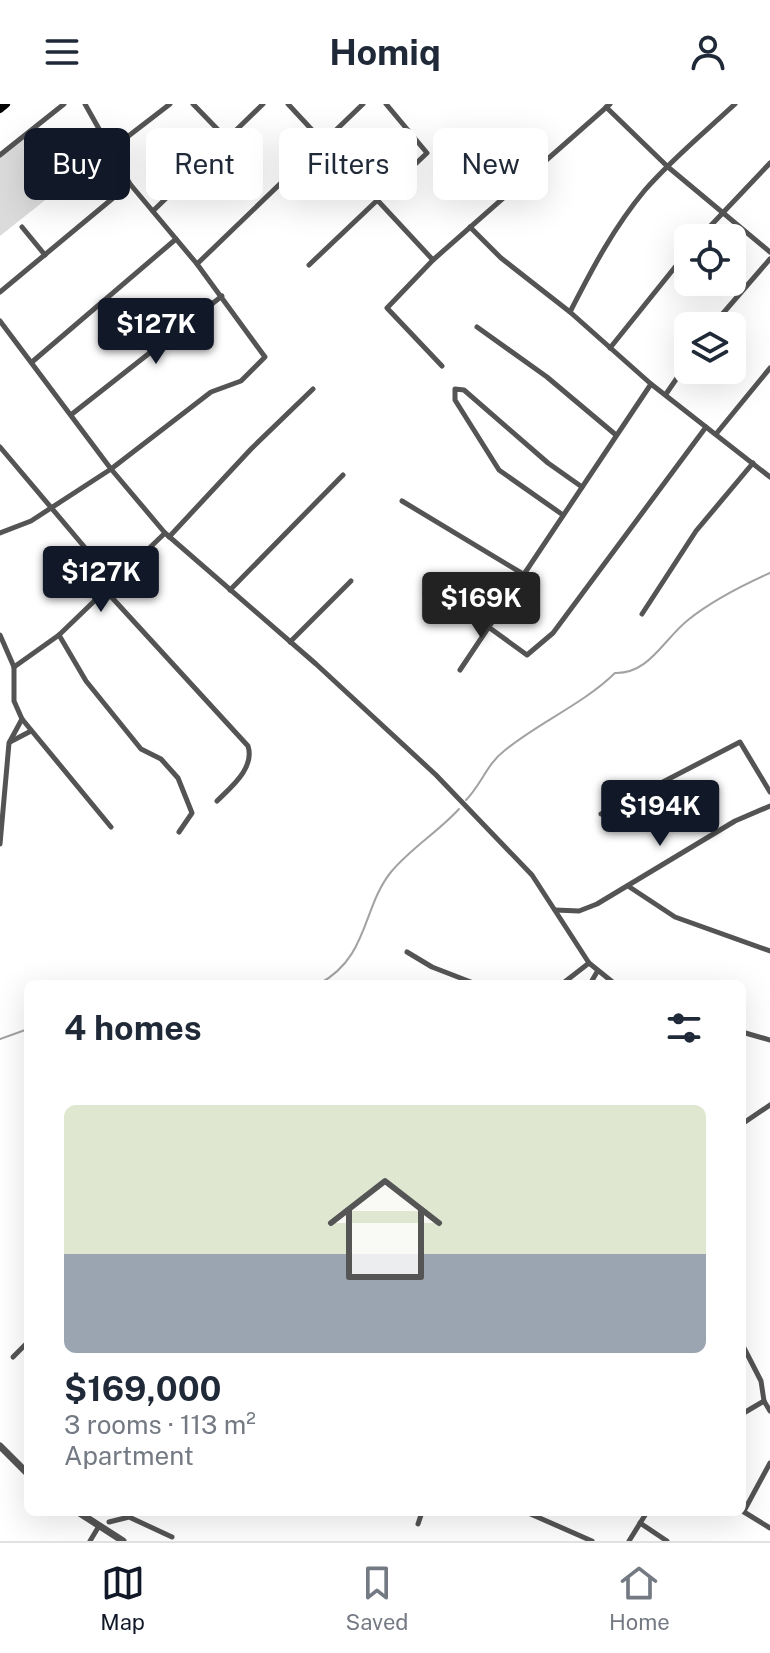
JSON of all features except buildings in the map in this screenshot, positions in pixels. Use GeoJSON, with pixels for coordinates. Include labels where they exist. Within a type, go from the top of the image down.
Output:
{"type":"FeatureCollection","features":[{"type":"Feature","properties":{"kind":"main road"},"geometry":{"type":"LineString","coordinates":[[0,109],[6,104]]}},
{"type":"Feature","properties":{"kind":"street"},"geometry":{"type":"LineString","coordinates":[[0,155],[64,104]]}},
{"type":"Feature","properties":{"kind":"street"},"geometry":{"type":"LineString","coordinates":[[85,104],[97,128]]}},
{"type":"Feature","properties":{"kind":"street"},"geometry":{"type":"LineString","coordinates":[[130,135],[170,104]]}},
{"type":"Feature","properties":{"kind":"street"},"geometry":{"type":"LineString","coordinates":[[193,104],[216,128]]}},
{"type":"Feature","properties":{"kind":"street"},"geometry":{"type":"LineString","coordinates":[[238,128],[263,104]]}},
{"type":"Feature","properties":{"kind":"street"},"geometry":{"type":"LineString","coordinates":[[288,104],[310,128]]}},
{"type":"Feature","properties":{"kind":"street"},"geometry":{"type":"LineString","coordinates":[[339,128],[363,104]]}},
{"type":"Feature","properties":{"kind":"street"},"geometry":{"type":"LineString","coordinates":[[309,265],[379,202],[427,153],[386,104]]}},
{"type":"Feature","properties":{"kind":"street"},"geometry":{"type":"LineString","coordinates":[[570,312],[608,241],[637,200],[735,104]]}},
{"type":"Feature","properties":{"kind":"street"},"geometry":{"type":"LineString","coordinates":[[442,366],[387,309],[433,260],[608,106],[668,167],[770,252]]}},
{"type":"Feature","properties":{"kind":"street"},"geometry":{"type":"LineString","coordinates":[[711,224],[770,163]]}},
{"type":"Feature","properties":{"kind":"street"},"geometry":{"type":"LineString","coordinates":[[0,533],[15,529],[111,469],[211,392],[241,381],[261,365],[265,357],[222,296],[130,184]]}},
{"type":"Feature","properties":{"kind":"street"},"geometry":{"type":"LineString","coordinates":[[197,264],[279,186]]}},
{"type":"Feature","properties":{"kind":"street"},"geometry":{"type":"LineString","coordinates":[[0,292],[111,200]]}},
{"type":"Feature","properties":{"kind":"street"},"geometry":{"type":"LineString","coordinates":[[153,211],[164,200]]}},
{"type":"Feature","properties":{"kind":"street"},"geometry":{"type":"LineString","coordinates":[[379,202],[433,260]]}},
{"type":"Feature","properties":{"kind":"street"},"geometry":{"type":"LineString","coordinates":[[22,227],[45,255]]}},
{"type":"Feature","properties":{"kind":"street"},"geometry":{"type":"LineString","coordinates":[[470,227],[501,258],[570,312],[651,384],[769,473]]}},
{"type":"Feature","properties":{"kind":"street"},"geometry":{"type":"LineString","coordinates":[[32,362],[176,239]]}},
{"type":"Feature","properties":{"kind":"street"},"geometry":{"type":"LineString","coordinates":[[724,312],[770,259]]}},
{"type":"Feature","properties":{"kind":"street"},"geometry":{"type":"LineString","coordinates":[[610,348],[674,268]]}},
{"type":"Feature","properties":{"kind":"street"},"geometry":{"type":"LineString","coordinates":[[72,414],[222,296]]}},
{"type":"Feature","properties":{"kind":"street"},"geometry":{"type":"LineString","coordinates":[[0,321],[111,469],[167,535],[436,775],[532,875],[589,963],[609,980]]}},
{"type":"Feature","properties":{"kind":"street"},"geometry":{"type":"LineString","coordinates":[[477,327],[547,377],[616,435]]}},
{"type":"Feature","properties":{"kind":"street"},"geometry":{"type":"LineString","coordinates":[[716,434],[770,368]]}},
{"type":"Feature","properties":{"kind":"street"},"geometry":{"type":"LineString","coordinates":[[666,394],[674,382]]}},
{"type":"Feature","properties":{"kind":"street"},"geometry":{"type":"LineString","coordinates":[[460,670],[651,384]]}},
{"type":"Feature","properties":{"kind":"street"},"geometry":{"type":"LineString","coordinates":[[14,667],[59,635],[167,535],[313,389]]}},
{"type":"Feature","properties":{"kind":"street"},"geometry":{"type":"LineString","coordinates":[[563,515],[499,470],[455,400],[455,389],[464,390],[548,463],[582,487]]}},
{"type":"Feature","properties":{"kind":"street"},"geometry":{"type":"LineString","coordinates":[[425,594],[487,626],[524,654],[533,652],[553,633],[706,427]]}},
{"type":"Feature","properties":{"kind":"street"},"geometry":{"type":"LineString","coordinates":[[0,447],[114,582]]}},
{"type":"Feature","properties":{"kind":"street"},"geometry":{"type":"LineString","coordinates":[[642,614],[699,526],[753,463]]}},
{"type":"Feature","properties":{"kind":"street"},"geometry":{"type":"LineString","coordinates":[[230,590],[343,475]]}},
{"type":"Feature","properties":{"kind":"street"},"geometry":{"type":"LineString","coordinates":[[402,501],[523,574]]}},
{"type":"Feature","properties":{"kind":"street"},"geometry":{"type":"LineString","coordinates":[[290,642],[351,581]]}},
{"type":"Feature","properties":{"kind":"street"},"geometry":{"type":"LineString","coordinates":[[105,590],[248,746],[250,752],[244,771],[217,801]]}},
{"type":"Feature","properties":{"kind":"street"},"geometry":{"type":"LineString","coordinates":[[0,635],[14,667],[14,701],[22,719],[111,827]]}},
{"type":"Feature","properties":{"kind":"street"},"geometry":{"type":"LineString","coordinates":[[59,635],[86,681],[124,729],[141,749],[161,759],[178,778],[192,813],[179,832]]}},
{"type":"Feature","properties":{"kind":"street"},"geometry":{"type":"LineString","coordinates":[[11,657],[23,658]]}},
{"type":"Feature","properties":{"kind":"street"},"geometry":{"type":"LineString","coordinates":[[0,844],[9,743],[22,719]]}},
{"type":"Feature","properties":{"kind":"street"},"geometry":{"type":"LineString","coordinates":[[9,743],[31,731]]}},
{"type":"Feature","properties":{"kind":"street"},"geometry":{"type":"LineString","coordinates":[[601,814],[740,742],[770,792]]}},
{"type":"Feature","properties":{"kind":"street"},"geometry":{"type":"LineString","coordinates":[[555,910],[586,909],[735,821],[770,806]]}},
{"type":"Feature","properties":{"kind":"street"},"geometry":{"type":"LineString","coordinates":[[628,886],[675,917],[770,951]]}},
{"type":"Feature","properties":{"kind":"street"},"geometry":{"type":"LineString","coordinates":[[407,952],[432,967],[466,980]]}},
{"type":"Feature","properties":{"kind":"street"},"geometry":{"type":"LineString","coordinates":[[567,980],[589,963]]}},
{"type":"Feature","properties":{"kind":"street"},"geometry":{"type":"LineString","coordinates":[[592,980],[597,972]]}},
{"type":"Feature","properties":{"kind":"street"},"geometry":{"type":"LineString","coordinates":[[746,1033],[770,1040]]}},
{"type":"Feature","properties":{"kind":"street"},"geometry":{"type":"LineString","coordinates":[[746,1121],[770,1105]]}},
{"type":"Feature","properties":{"kind":"street"},"geometry":{"type":"LineString","coordinates":[[13,1357],[24,1346]]}},
{"type":"Feature","properties":{"kind":"street"},"geometry":{"type":"LineString","coordinates":[[746,1352],[761,1381],[764,1401],[770,1411]]}},
{"type":"Feature","properties":{"kind":"street"},"geometry":{"type":"LineString","coordinates":[[746,1412],[764,1401]]}},
{"type":"Feature","properties":{"kind":"street"},"geometry":{"type":"LineString","coordinates":[[0,1446],[24,1470]]}},
{"type":"Feature","properties":{"kind":"street"},"geometry":{"type":"LineString","coordinates":[[746,1506],[770,1463]]}},
{"type":"Feature","properties":{"kind":"street"},"geometry":{"type":"LineString","coordinates":[[746,1513],[770,1528]]}},
{"type":"Feature","properties":{"kind":"street"},"geometry":{"type":"LineString","coordinates":[[85,1516],[123,1541]]}},
{"type":"Feature","properties":{"kind":"street"},"geometry":{"type":"LineString","coordinates":[[90,1541],[104,1526],[108,1516]]}},
{"type":"Feature","properties":{"kind":"street"},"geometry":{"type":"LineString","coordinates":[[418,1524],[421,1516]]}},
{"type":"Feature","properties":{"kind":"street"},"geometry":{"type":"LineString","coordinates":[[535,1516],[592,1541]]}},
{"type":"Feature","properties":{"kind":"street"},"geometry":{"type":"LineString","coordinates":[[629,1541],[644,1516]]}},
{"type":"Feature","properties":{"kind":"street"},"geometry":{"type":"LineString","coordinates":[[104,1526],[129,1517],[172,1537]]}},
{"type":"Feature","properties":{"kind":"street"},"geometry":{"type":"LineString","coordinates":[[640,1523],[667,1541]]}},
{"type":"Feature","properties":{"kind":"shaded area"},"geometry":{"type":"Polygon","coordinates":[[[24,137],[24,200],[45,200],[0,236],[0,154],[24,137]]]}},
{"type":"Feature","properties":{"kind":"waterway"},"geometry":{"type":"LineString","coordinates":[[466,800],[493,762],[517,741],[589,695],[615,673],[627,672],[646,662],[679,628],[707,606],[770,573]]}},
{"type":"Feature","properties":{"kind":"waterway"},"geometry":{"type":"LineString","coordinates":[[325,980],[347,960],[356,946],[391,872],[459,809]]}},
{"type":"Feature","properties":{"kind":"waterway"},"geometry":{"type":"LineString","coordinates":[[0,1039],[24,1030]]}}]}
